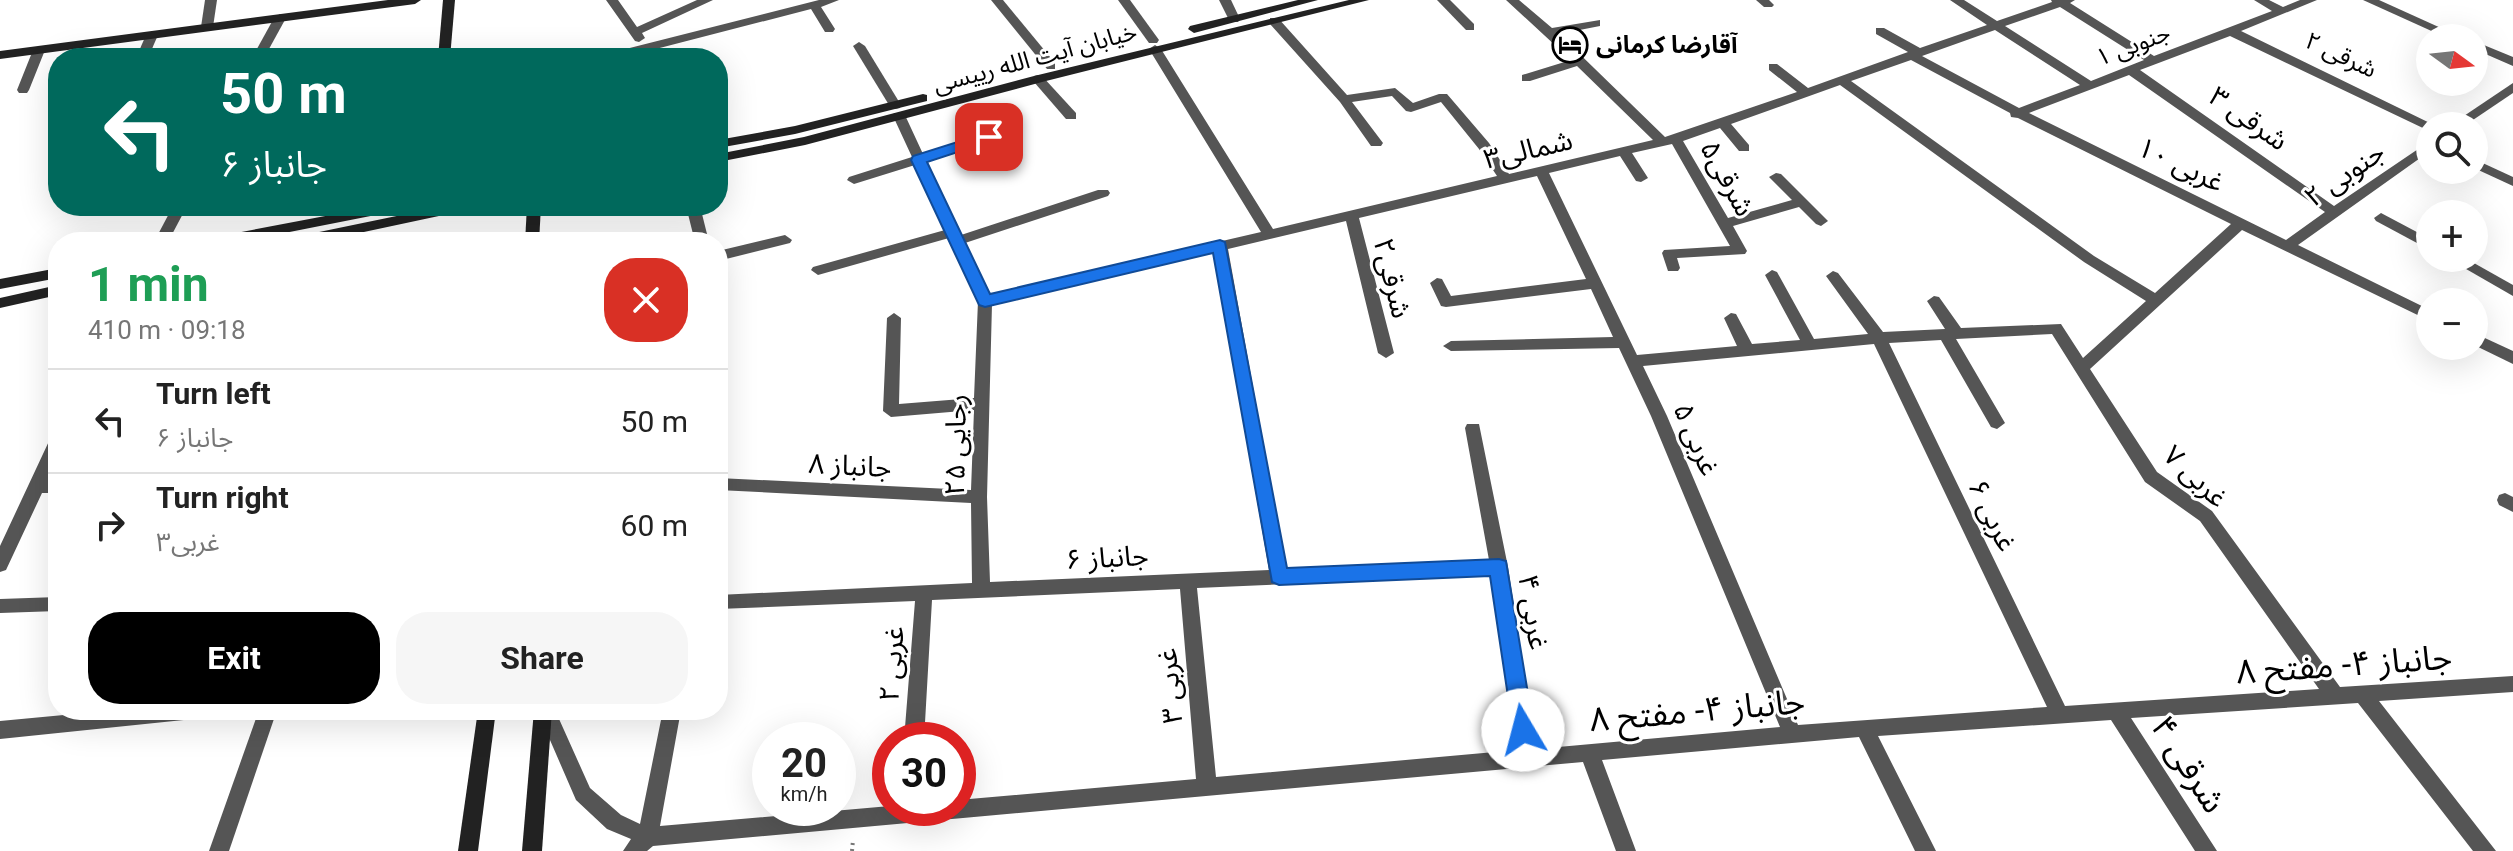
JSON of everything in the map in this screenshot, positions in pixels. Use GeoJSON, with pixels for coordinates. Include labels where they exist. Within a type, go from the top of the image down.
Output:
{"type":"FeatureCollection","features":[{"type":"Feature","properties":{"kind":"main road"},"geometry":{"type":"LineString","coordinates":[[54,48],[415,0]]}},
{"type":"Feature","properties":{"kind":"main road"},"geometry":{"type":"LineString","coordinates":[[445,48],[449,0]]}},
{"type":"Feature","properties":{"kind":"main road","name":"خیابان آیت الله رییسی"},"geometry":{"type":"LineString","coordinates":[[728,142],[1038,79],[1234,19],[1312,0]]}},
{"type":"Feature","properties":{"kind":"main road","name":"خیابان آیت الله رییسی"},"geometry":{"type":"LineString","coordinates":[[728,156],[805,141],[897,110],[1051,66],[1363,0]]}},
{"type":"Feature","properties":{"kind":"main road"},"geometry":{"type":"LineString","coordinates":[[0,55],[48,49]]}},
{"type":"Feature","properties":{"kind":"main road"},"geometry":{"type":"LineString","coordinates":[[267,232],[349,216]]}},
{"type":"Feature","properties":{"kind":"main road"},"geometry":{"type":"LineString","coordinates":[[354,232],[423,216]]}},
{"type":"Feature","properties":{"kind":"main road"},"geometry":{"type":"LineString","coordinates":[[0,284],[48,275]]}},
{"type":"Feature","properties":{"kind":"main road"},"geometry":{"type":"LineString","coordinates":[[0,303],[48,292]]}},
{"type":"Feature","properties":{"kind":"main road"},"geometry":{"type":"LineString","coordinates":[[468,851],[486,720]]}},
{"type":"Feature","properties":{"kind":"main road"},"geometry":{"type":"LineString","coordinates":[[532,851],[544,720]]}},
{"type":"Feature","properties":{"kind":"street"},"geometry":{"type":"LineString","coordinates":[[207,27],[211,0]]}},
{"type":"Feature","properties":{"kind":"street"},"geometry":{"type":"LineString","coordinates":[[612,0],[647,48],[833,0]]}},
{"type":"Feature","properties":{"kind":"street"},"geometry":{"type":"LineString","coordinates":[[635,32],[707,0]]}},
{"type":"Feature","properties":{"kind":"street"},"geometry":{"type":"LineString","coordinates":[[998,0],[1051,66]]}},
{"type":"Feature","properties":{"kind":"street"},"geometry":{"type":"LineString","coordinates":[[1124,0],[1269,234]]}},
{"type":"Feature","properties":{"kind":"street"},"geometry":{"type":"LineString","coordinates":[[1225,0],[1234,19]]}},
{"type":"Feature","properties":{"kind":"street"},"geometry":{"type":"LineString","coordinates":[[1443,0],[1470,27]]}},
{"type":"Feature","properties":{"kind":"street","name":"شرقی۵"},"geometry":{"type":"LineString","coordinates":[[1512,0],[1669,140],[1740,251],[1669,253],[1673,268]]}},
{"type":"Feature","properties":{"kind":"street"},"geometry":{"type":"LineString","coordinates":[[1956,0],[2090,86]]}},
{"type":"Feature","properties":{"kind":"street"},"geometry":{"type":"LineString","coordinates":[[2260,0],[2282,11]]}},
{"type":"Feature","properties":{"kind":"street","name":"جنوبی ۱"},"geometry":{"type":"LineString","coordinates":[[2016,114],[2311,0]]}},
{"type":"Feature","properties":{"kind":"street"},"geometry":{"type":"LineString","coordinates":[[2369,0],[2425,24]]}},
{"type":"Feature","properties":{"kind":"street"},"geometry":{"type":"LineString","coordinates":[[2062,1],[2153,61]]}},
{"type":"Feature","properties":{"kind":"street","name":"شمالی۳"},"geometry":{"type":"LineString","coordinates":[[985,301],[1669,140],[2062,1]]}},
{"type":"Feature","properties":{"kind":"street"},"geometry":{"type":"LineString","coordinates":[[814,5],[829,29]]}},
{"type":"Feature","properties":{"kind":"street"},"geometry":{"type":"LineString","coordinates":[[264,48],[280,18]]}},
{"type":"Feature","properties":{"kind":"street"},"geometry":{"type":"LineString","coordinates":[[1274,21],[1344,99],[1376,143]]}},
{"type":"Feature","properties":{"kind":"street"},"geometry":{"type":"LineString","coordinates":[[1550,32],[1596,23]]}},
{"type":"Feature","properties":{"kind":"street","name":"غربی ۱۰"},"geometry":{"type":"LineString","coordinates":[[1880,31],[2016,114],[2416,309]]}},
{"type":"Feature","properties":{"kind":"street","name":"شرقی ۲"},"geometry":{"type":"LineString","coordinates":[[2230,31],[2416,119]]}},
{"type":"Feature","properties":{"kind":"street"},"geometry":{"type":"LineString","coordinates":[[146,48],[152,35]]}},
{"type":"Feature","properties":{"kind":"street"},"geometry":{"type":"LineString","coordinates":[[859,46],[897,110],[985,301]]}},
{"type":"Feature","properties":{"kind":"street"},"geometry":{"type":"LineString","coordinates":[[23,90],[39,50]]}},
{"type":"Feature","properties":{"kind":"street"},"geometry":{"type":"LineString","coordinates":[[2488,51],[2513,62]]}},
{"type":"Feature","properties":{"kind":"street"},"geometry":{"type":"LineString","coordinates":[[1526,78],[1580,61]]}},
{"type":"Feature","properties":{"kind":"street"},"geometry":{"type":"LineString","coordinates":[[1773,67],[1807,93]]}},
{"type":"Feature","properties":{"kind":"street","name":"شرقی ۳"},"geometry":{"type":"LineString","coordinates":[[2131,70],[2335,213]]}},
{"type":"Feature","properties":{"kind":"street"},"geometry":{"type":"LineString","coordinates":[[1038,79],[1071,116]]}},
{"type":"Feature","properties":{"kind":"street"},"geometry":{"type":"LineString","coordinates":[[1841,80],[2089,259],[2156,301]]}},
{"type":"Feature","properties":{"kind":"street"},"geometry":{"type":"LineString","coordinates":[[2476,112],[2513,87]]}},
{"type":"Feature","properties":{"kind":"street"},"geometry":{"type":"LineString","coordinates":[[1344,99],[1395,92],[1411,108],[1443,97],[1484,146],[1506,179]]}},
{"type":"Feature","properties":{"kind":"street"},"geometry":{"type":"LineString","coordinates":[[1722,122],[1744,148]]}},
{"type":"Feature","properties":{"kind":"street"},"geometry":{"type":"LineString","coordinates":[[854,180],[989,137]]}},
{"type":"Feature","properties":{"kind":"street"},"geometry":{"type":"LineString","coordinates":[[1624,151],[1641,178]]}},
{"type":"Feature","properties":{"kind":"street","name":"جنوبی ۲"},"geometry":{"type":"LineString","coordinates":[[2288,245],[2416,155]]}},
{"type":"Feature","properties":{"kind":"street","name":"غربی ۵"},"geometry":{"type":"LineString","coordinates":[[1541,170],[1659,416],[1792,734]]}},
{"type":"Feature","properties":{"kind":"street"},"geometry":{"type":"LineString","coordinates":[[2488,170],[2513,182]]}},
{"type":"Feature","properties":{"kind":"street"},"geometry":{"type":"LineString","coordinates":[[1776,177],[1821,221]]}},
{"type":"Feature","properties":{"kind":"street"},"geometry":{"type":"LineString","coordinates":[[818,270],[955,237],[1103,193]]}},
{"type":"Feature","properties":{"kind":"street"},"geometry":{"type":"LineString","coordinates":[[1724,224],[1802,202]]}},
{"type":"Feature","properties":{"kind":"street","name":"شرقی۲"},"geometry":{"type":"LineString","coordinates":[[1351,215],[1386,353]]}},
{"type":"Feature","properties":{"kind":"street"},"geometry":{"type":"LineString","coordinates":[[2381,218],[2416,237]]}},
{"type":"Feature","properties":{"kind":"street"},"geometry":{"type":"LineString","coordinates":[[2082,368],[2242,222]]}},
{"type":"Feature","properties":{"kind":"street"},"geometry":{"type":"LineString","coordinates":[[728,254],[785,240]]}},
{"type":"Feature","properties":{"kind":"street"},"geometry":{"type":"LineString","coordinates":[[1220,246],[1279,577]]}},
{"type":"Feature","properties":{"kind":"street"},"geometry":{"type":"LineString","coordinates":[[2479,272],[2513,291]]}},
{"type":"Feature","properties":{"kind":"street"},"geometry":{"type":"LineString","coordinates":[[1772,275],[1810,345]]}},
{"type":"Feature","properties":{"kind":"street","name":"غربی ۶"},"geometry":{"type":"LineString","coordinates":[[1833,276],[1879,338],[2060,715]]}},
{"type":"Feature","properties":{"kind":"street"},"geometry":{"type":"LineString","coordinates":[[1437,283],[1446,302],[1595,283]]}},
{"type":"Feature","properties":{"kind":"street","name":"رجایی ۲۵"},"geometry":{"type":"LineString","coordinates":[[981,590],[979,497],[985,301]]}},
{"type":"Feature","properties":{"kind":"street"},"geometry":{"type":"LineString","coordinates":[[1934,301],[1997,423]]}},
{"type":"Feature","properties":{"kind":"street"},"geometry":{"type":"LineString","coordinates":[[894,318],[891,411],[982,403]]}},
{"type":"Feature","properties":{"kind":"street"},"geometry":{"type":"LineString","coordinates":[[1731,318],[1747,350]]}},
{"type":"Feature","properties":{"kind":"street","name":"غربی ۷"},"geometry":{"type":"LineString","coordinates":[[1951,334],[2056,328],[2151,477],[2206,516],[2336,697]]}},
{"type":"Feature","properties":{"kind":"street"},"geometry":{"type":"LineString","coordinates":[[1633,361],[1951,334]]}},
{"type":"Feature","properties":{"kind":"street"},"geometry":{"type":"LineString","coordinates":[[1451,346],[1624,342]]}},
{"type":"Feature","properties":{"kind":"street"},"geometry":{"type":"LineString","coordinates":[[2488,345],[2513,358]]}},
{"type":"Feature","properties":{"kind":"street","name":"غربی ۴"},"geometry":{"type":"LineString","coordinates":[[1473,428],[1499,567],[1528,758]]}},
{"type":"Feature","properties":{"kind":"street"},"geometry":{"type":"LineString","coordinates":[[0,565],[48,459]]}},
{"type":"Feature","properties":{"kind":"street","name":"جانباز ۸"},"geometry":{"type":"LineString","coordinates":[[728,484],[979,497]]}},
{"type":"Feature","properties":{"kind":"street"},"geometry":{"type":"LineString","coordinates":[[35,486],[48,486]]}},
{"type":"Feature","properties":{"kind":"street"},"geometry":{"type":"LineString","coordinates":[[0,524],[19,521]]}},
{"type":"Feature","properties":{"kind":"street","name":"جانباز ۶"},"geometry":{"type":"LineString","coordinates":[[728,602],[1499,567]]}},
{"type":"Feature","properties":{"kind":"street","name":"غربی ۳"},"geometry":{"type":"LineString","coordinates":[[1188,581],[1207,787]]}},
{"type":"Feature","properties":{"kind":"street","name":"غربی ۲"},"geometry":{"type":"LineString","coordinates":[[915,722],[924,593]]}},
{"type":"Feature","properties":{"kind":"street"},"geometry":{"type":"LineString","coordinates":[[0,606],[48,604]]}},
{"type":"Feature","properties":{"kind":"street","name":"جانباز ۴- مفتح ۸"},"geometry":{"type":"LineString","coordinates":[[976,805],[1864,728],[2513,684]]}},
{"type":"Feature","properties":{"kind":"street"},"geometry":{"type":"LineString","coordinates":[[2363,695],[2486,851]]}},
{"type":"Feature","properties":{"kind":"street","name":"شرقی ۴"},"geometry":{"type":"LineString","coordinates":[[2116,711],[2207,851]]}},
{"type":"Feature","properties":{"kind":"street"},"geometry":{"type":"LineString","coordinates":[[0,730],[102,720]]}},
{"type":"Feature","properties":{"kind":"street"},"geometry":{"type":"LineString","coordinates":[[219,851],[265,720]]}},
{"type":"Feature","properties":{"kind":"street"},"geometry":{"type":"LineString","coordinates":[[550,720],[583,794],[614,822],[648,837]]}},
{"type":"Feature","properties":{"kind":"street"},"geometry":{"type":"LineString","coordinates":[[633,851],[648,837],[670,720]]}},
{"type":"Feature","properties":{"kind":"street"},"geometry":{"type":"LineString","coordinates":[[1864,728],[1926,851]]}},
{"type":"Feature","properties":{"kind":"street"},"geometry":{"type":"LineString","coordinates":[[1589,752],[1626,851]]}},
{"type":"Feature","properties":{"kind":"street","name":"جانباز ۴- مفتح ۸"},"geometry":{"type":"LineString","coordinates":[[648,837],[872,814]]}},
{"type":"Feature","properties":{"kind":"place","name":"آقارضا کرمانی"},"geometry":{"type":"Point","coordinates":[1570,45]}},
{"type":"Feature","properties":{"kind":"route"},"geometry":{"type":"LineString","coordinates":[[989,137],[919,160],[985,301],[1220,246],[1279,577],[1499,567],[1523,730]]}}]}
